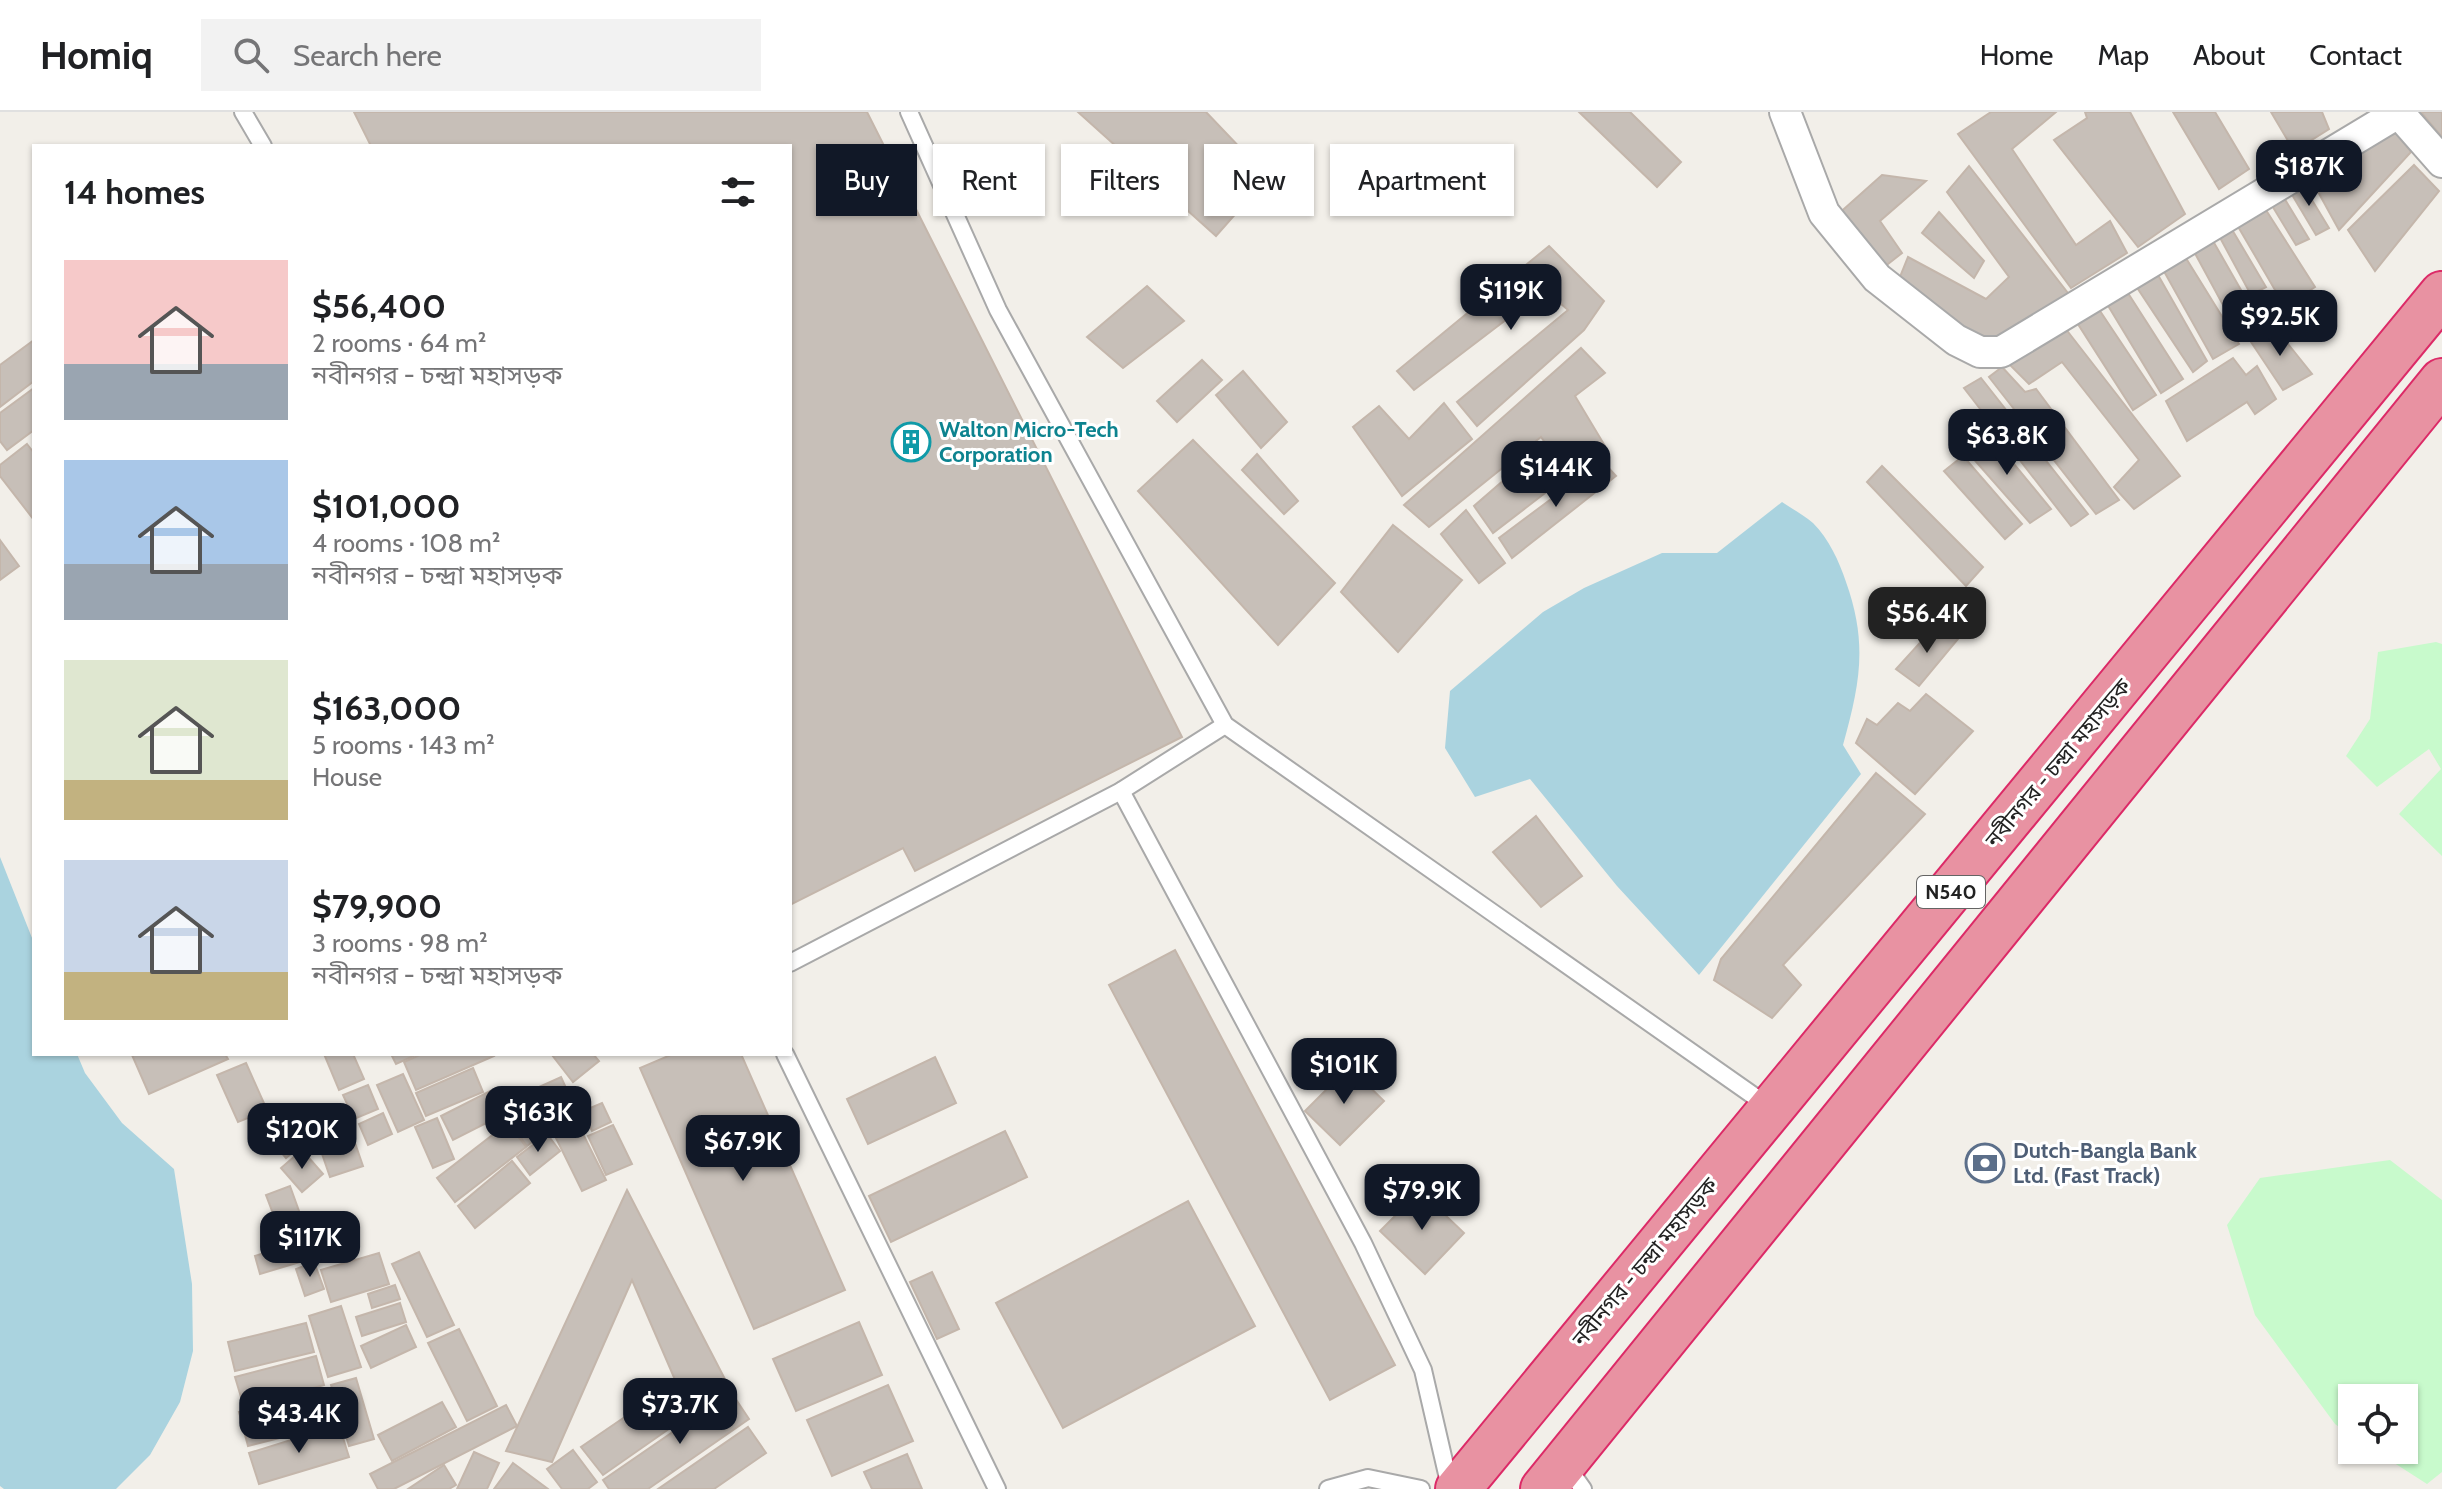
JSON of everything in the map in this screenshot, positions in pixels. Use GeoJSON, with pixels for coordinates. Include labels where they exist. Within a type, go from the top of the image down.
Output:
{"type":"FeatureCollection","features":[{"type":"Feature","properties":{"kind":"highway","name":"নবীনগর - চন্দ্রা মহাসড়ক"},"geometry":{"type":"LineString","coordinates":[[1458,1489],[2442,294]]}},
{"type":"Feature","properties":{"kind":"highway","name":"N540"},"geometry":{"type":"LineString","coordinates":[[1564,1480],[2442,381]]}},
{"type":"Feature","properties":{"kind":"street"},"geometry":{"type":"LineString","coordinates":[[1785,112],[1824,213],[1877,278],[1956,340],[1980,352],[2001,352],[2398,112],[2442,162]]}},
{"type":"Feature","properties":{"kind":"lane"},"geometry":{"type":"LineString","coordinates":[[243,112],[262,144]]}},
{"type":"Feature","properties":{"kind":"lane"},"geometry":{"type":"LineString","coordinates":[[909,112],[998,310],[1225,725],[1772,1109]]}},
{"type":"Feature","properties":{"kind":"lane"},"geometry":{"type":"LineString","coordinates":[[792,962],[1121,791],[1225,725]]}},
{"type":"Feature","properties":{"kind":"lane"},"geometry":{"type":"LineString","coordinates":[[1121,791],[1370,1257],[1423,1370],[1450,1489]]}},
{"type":"Feature","properties":{"kind":"lane"},"geometry":{"type":"LineString","coordinates":[[786,1056],[997,1489]]}},
{"type":"Feature","properties":{"kind":"lane"},"geometry":{"type":"LineString","coordinates":[[1328,1489],[1368,1478],[1421,1489]]}},
{"type":"Feature","properties":{"kind":"green space"},"geometry":{"type":"Polygon","coordinates":[[[2436,642],[2442,644],[2442,856],[2399,814],[2441,769],[2429,749],[2377,787],[2346,756],[2370,719],[2378,652],[2436,642]]]}},
{"type":"Feature","properties":{"kind":"green space"},"geometry":{"type":"Polygon","coordinates":[[[2390,1160],[2442,1200],[2442,1472],[2427,1484],[2396,1464],[2418,1464],[2418,1384],[2338,1384],[2338,1426],[2255,1315],[2227,1225],[2260,1178],[2390,1160]]]}},
{"type":"Feature","properties":{"kind":"water"},"geometry":{"type":"Polygon","coordinates":[[[1782,502],[1809,520],[1824,536],[1840,566],[1853,604],[1859,664],[1854,702],[1843,745],[1861,774],[1699,975],[1617,886],[1530,779],[1475,797],[1445,748],[1450,691],[1543,612],[1584,588],[1662,553],[1717,553],[1782,502]]]}},
{"type":"Feature","properties":{"kind":"water"},"geometry":{"type":"Polygon","coordinates":[[[0,857],[32,938],[32,1056],[78,1056],[85,1073],[122,1123],[174,1169],[192,1284],[193,1351],[180,1402],[150,1455],[116,1489],[4,1489],[0,1486],[0,857]]]}},
{"type":"Feature","properties":{"kind":"building","name":"Walton Micro-Tech Corporation"},"geometry":{"type":"Polygon","coordinates":[[[354,112],[867,112],[883,144],[816,144],[816,216],[917,216],[917,211],[1182,737],[915,871],[903,848],[792,904],[792,144],[370,144],[354,112]]]}},
{"type":"Feature","properties":{"kind":"building"},"geometry":{"type":"Polygon","coordinates":[[[1078,112],[1206,112],[1237,144],[1204,144],[1204,216],[1234,216],[1216,236],[1188,211],[1188,144],[1114,144],[1078,112]]]}},
{"type":"Feature","properties":{"kind":"building"},"geometry":{"type":"Polygon","coordinates":[[[1579,112],[1630,112],[1681,162],[1657,187],[1579,112]]]}},
{"type":"Feature","properties":{"kind":"building"},"geometry":{"type":"Polygon","coordinates":[[[1991,112],[2056,112],[2012,149],[2076,245],[2110,221],[2127,253],[2071,288],[1958,134],[1991,112]]]}},
{"type":"Feature","properties":{"kind":"building"},"geometry":{"type":"Polygon","coordinates":[[[2085,112],[2130,112],[2185,214],[2138,247],[2054,140],[2087,118],[2085,112]]]}},
{"type":"Feature","properties":{"kind":"building"},"geometry":{"type":"Polygon","coordinates":[[[2173,112],[2215,112],[2249,169],[2219,189],[2173,112]]]}},
{"type":"Feature","properties":{"kind":"building"},"geometry":{"type":"Polygon","coordinates":[[[2271,112],[2322,112],[2329,129],[2294,151],[2271,112]]]}},
{"type":"Feature","properties":{"kind":"building"},"geometry":{"type":"Polygon","coordinates":[[[2421,112],[2442,112],[2442,137],[2421,112]]]}},
{"type":"Feature","properties":{"kind":"building"},"geometry":{"type":"Polygon","coordinates":[[[2392,128],[2411,152],[2339,230],[2310,177],[2392,128]]]}},
{"type":"Feature","properties":{"kind":"building"},"geometry":{"type":"Polygon","coordinates":[[[2414,165],[2439,191],[2375,271],[2348,230],[2414,165]]]}},
{"type":"Feature","properties":{"kind":"building"},"geometry":{"type":"Polygon","coordinates":[[[1969,166],[2071,297],[2000,342],[1983,343],[1898,282],[1908,257],[1986,299],[2009,277],[1947,192],[1969,166]]]}},
{"type":"Feature","properties":{"kind":"building"},"geometry":{"type":"Polygon","coordinates":[[[1882,175],[1926,181],[1880,221],[1902,253],[1883,268],[1836,216],[1882,175]]]}},
{"type":"Feature","properties":{"kind":"building"},"geometry":{"type":"Polygon","coordinates":[[[2301,182],[2329,228],[2316,235],[2288,188],[2301,182]]]}},
{"type":"Feature","properties":{"kind":"building"},"geometry":{"type":"Polygon","coordinates":[[[2281,193],[2309,239],[2296,245],[2268,199],[2281,193]]]}},
{"type":"Feature","properties":{"kind":"building"},"geometry":{"type":"Polygon","coordinates":[[[2264,207],[2315,287],[2285,307],[2236,223],[2264,207]]]}},
{"type":"Feature","properties":{"kind":"building"},"geometry":{"type":"Polygon","coordinates":[[[1939,212],[1984,261],[1974,278],[1922,233],[1939,212]]]}},
{"type":"Feature","properties":{"kind":"building"},"geometry":{"type":"Polygon","coordinates":[[[2231,228],[2266,287],[2251,295],[2217,232],[2231,228]]]}},
{"type":"Feature","properties":{"kind":"building"},"geometry":{"type":"Polygon","coordinates":[[[2209,234],[2249,304],[2258,303],[2266,314],[2241,338],[2191,246],[2209,234]]]}},
{"type":"Feature","properties":{"kind":"building"},"geometry":{"type":"Polygon","coordinates":[[[1549,246],[1604,301],[1584,330],[1477,426],[1457,402],[1568,310],[1545,290],[1414,390],[1397,371],[1549,246]]]}},
{"type":"Feature","properties":{"kind":"building"},"geometry":{"type":"Polygon","coordinates":[[[2184,255],[2239,344],[2213,359],[2161,266],[2184,255]]]}},
{"type":"Feature","properties":{"kind":"building"},"geometry":{"type":"Polygon","coordinates":[[[2158,275],[2207,361],[2193,372],[2134,283],[2158,275]]]}},
{"type":"Feature","properties":{"kind":"building"},"geometry":{"type":"Polygon","coordinates":[[[1147,286],[1184,321],[1123,368],[1087,337],[1147,286]]]}},
{"type":"Feature","properties":{"kind":"building"},"geometry":{"type":"Polygon","coordinates":[[[2126,290],[2183,379],[2161,393],[2104,299],[2126,290]]]}},
{"type":"Feature","properties":{"kind":"building"},"geometry":{"type":"Polygon","coordinates":[[[2098,308],[2156,395],[2133,410],[2076,321],[2098,308]]]}},
{"type":"Feature","properties":{"kind":"building"},"geometry":{"type":"Polygon","coordinates":[[[2272,324],[2312,374],[2283,390],[2251,342],[2272,324]]]}},
{"type":"Feature","properties":{"kind":"building"},"geometry":{"type":"Polygon","coordinates":[[[2065,328],[2180,476],[2134,509],[2114,487],[2139,460],[2062,362],[2029,384],[2009,364],[2065,328]]]}},
{"type":"Feature","properties":{"kind":"building"},"geometry":{"type":"Polygon","coordinates":[[[32,341],[32,383],[0,407],[0,365],[32,341]]]}},
{"type":"Feature","properties":{"kind":"building"},"geometry":{"type":"Polygon","coordinates":[[[1581,348],[1605,373],[1575,396],[1605,446],[1570,477],[1541,437],[1429,527],[1404,505],[1581,348]]]}},
{"type":"Feature","properties":{"kind":"building"},"geometry":{"type":"Polygon","coordinates":[[[2233,358],[2246,375],[2257,366],[2276,399],[2255,414],[2247,402],[2187,441],[2166,401],[2233,358]]]}},
{"type":"Feature","properties":{"kind":"building"},"geometry":{"type":"Polygon","coordinates":[[[1202,360],[1222,380],[1177,422],[1157,401],[1202,360]]]}},
{"type":"Feature","properties":{"kind":"building"},"geometry":{"type":"Polygon","coordinates":[[[2002,367],[2025,392],[2036,389],[2119,500],[2096,514],[1989,377],[2002,367]]]}},
{"type":"Feature","properties":{"kind":"building"},"geometry":{"type":"Polygon","coordinates":[[[1243,371],[1287,422],[1261,448],[1216,395],[1243,371]]]}},
{"type":"Feature","properties":{"kind":"building"},"geometry":{"type":"Polygon","coordinates":[[[1981,378],[2088,514],[2076,523],[2071,526],[1964,388],[1981,378]]]}},
{"type":"Feature","properties":{"kind":"building"},"geometry":{"type":"Polygon","coordinates":[[[32,389],[32,431],[7,450],[0,441],[0,413],[32,389]]]}},
{"type":"Feature","properties":{"kind":"building"},"geometry":{"type":"Polygon","coordinates":[[[1444,403],[1472,439],[1402,496],[1353,427],[1379,406],[1409,439],[1444,403]]]}},
{"type":"Feature","properties":{"kind":"building"},"geometry":{"type":"Polygon","coordinates":[[[1986,430],[2051,509],[2030,523],[1964,448],[1986,430]]]}},
{"type":"Feature","properties":{"kind":"building"},"geometry":{"type":"Polygon","coordinates":[[[1193,440],[1335,583],[1278,645],[1138,491],[1193,440]]]}},
{"type":"Feature","properties":{"kind":"building"},"geometry":{"type":"Polygon","coordinates":[[[27,444],[32,450],[32,517],[0,476],[0,465],[27,444]]]}},
{"type":"Feature","properties":{"kind":"building"},"geometry":{"type":"Polygon","coordinates":[[[1535,453],[1558,483],[1493,533],[1474,506],[1535,453]]]}},
{"type":"Feature","properties":{"kind":"building"},"geometry":{"type":"Polygon","coordinates":[[[1257,454],[1298,501],[1284,514],[1242,470],[1257,454]]]}},
{"type":"Feature","properties":{"kind":"building"},"geometry":{"type":"Polygon","coordinates":[[[1963,456],[2022,524],[2005,539],[1944,471],[1963,456]]]}},
{"type":"Feature","properties":{"kind":"building"},"geometry":{"type":"Polygon","coordinates":[[[1602,461],[1616,476],[1512,558],[1499,538],[1602,461]]]}},
{"type":"Feature","properties":{"kind":"building"},"geometry":{"type":"Polygon","coordinates":[[[1882,466],[1983,567],[1966,586],[1867,482],[1882,466]]]}},
{"type":"Feature","properties":{"kind":"building"},"geometry":{"type":"Polygon","coordinates":[[[1466,510],[1505,563],[1479,583],[1441,534],[1466,510]]]}},
{"type":"Feature","properties":{"kind":"building"},"geometry":{"type":"Polygon","coordinates":[[[1393,525],[1462,580],[1398,652],[1341,592],[1393,525]]]}},
{"type":"Feature","properties":{"kind":"building"},"geometry":{"type":"Polygon","coordinates":[[[0,540],[19,566],[0,580],[0,540]]]}},
{"type":"Feature","properties":{"kind":"building"},"geometry":{"type":"Polygon","coordinates":[[[1937,624],[1958,639],[1919,686],[1896,669],[1937,624]]]}},
{"type":"Feature","properties":{"kind":"building"},"geometry":{"type":"Polygon","coordinates":[[[1926,694],[1973,731],[1915,794],[1856,743],[1867,719],[1877,725],[1898,703],[1910,711],[1926,694]]]}},
{"type":"Feature","properties":{"kind":"building"},"geometry":{"type":"Polygon","coordinates":[[[1876,773],[1925,814],[1783,965],[1801,985],[1772,1018],[1714,980],[1721,959],[1876,773]]]}},
{"type":"Feature","properties":{"kind":"building"},"geometry":{"type":"Polygon","coordinates":[[[1536,816],[1582,876],[1541,907],[1493,852],[1536,816]]]}},
{"type":"Feature","properties":{"kind":"building"},"geometry":{"type":"Polygon","coordinates":[[[1175,950],[1395,1365],[1330,1400],[1109,985],[1175,950]]]}},
{"type":"Feature","properties":{"kind":"building"},"geometry":{"type":"Polygon","coordinates":[[[132,1056],[226,1056],[228,1059],[149,1094],[132,1056]]]}},
{"type":"Feature","properties":{"kind":"building"},"geometry":{"type":"Polygon","coordinates":[[[325,1056],[354,1056],[364,1079],[339,1090],[325,1056]]]}},
{"type":"Feature","properties":{"kind":"building"},"geometry":{"type":"Polygon","coordinates":[[[392,1056],[414,1056],[396,1064],[392,1056]]]}},
{"type":"Feature","properties":{"kind":"building"},"geometry":{"type":"Polygon","coordinates":[[[418,1056],[494,1056],[416,1090],[404,1062],[418,1056]]]}},
{"type":"Feature","properties":{"kind":"building"},"geometry":{"type":"Polygon","coordinates":[[[553,1056],[595,1056],[599,1061],[573,1082],[553,1056]]]}},
{"type":"Feature","properties":{"kind":"building"},"geometry":{"type":"Polygon","coordinates":[[[668,1056],[742,1056],[845,1290],[754,1329],[640,1068],[668,1056]]]}},
{"type":"Feature","properties":{"kind":"building"},"geometry":{"type":"Polygon","coordinates":[[[935,1057],[956,1103],[868,1144],[847,1099],[935,1057]]]}},
{"type":"Feature","properties":{"kind":"building"},"geometry":{"type":"Polygon","coordinates":[[[246,1063],[267,1110],[238,1122],[217,1075],[246,1063]]]}},
{"type":"Feature","properties":{"kind":"building"},"geometry":{"type":"Polygon","coordinates":[[[1349,1067],[1384,1101],[1340,1145],[1305,1111],[1349,1067]]]}},
{"type":"Feature","properties":{"kind":"building"},"geometry":{"type":"Polygon","coordinates":[[[473,1068],[483,1092],[426,1116],[416,1093],[473,1068]]]}},
{"type":"Feature","properties":{"kind":"building"},"geometry":{"type":"Polygon","coordinates":[[[403,1074],[424,1120],[398,1132],[377,1085],[403,1074]]]}},
{"type":"Feature","properties":{"kind":"building"},"geometry":{"type":"Polygon","coordinates":[[[561,1077],[571,1099],[550,1110],[539,1087],[561,1077]]]}},
{"type":"Feature","properties":{"kind":"building"},"geometry":{"type":"Polygon","coordinates":[[[368,1085],[378,1109],[354,1119],[343,1095],[368,1085]]]}},
{"type":"Feature","properties":{"kind":"building"},"geometry":{"type":"Polygon","coordinates":[[[494,1089],[506,1113],[453,1140],[441,1116],[494,1089]]]}},
{"type":"Feature","properties":{"kind":"building"},"geometry":{"type":"Polygon","coordinates":[[[522,1103],[545,1132],[527,1146],[505,1116],[522,1103]]]}},
{"type":"Feature","properties":{"kind":"building"},"geometry":{"type":"Polygon","coordinates":[[[602,1103],[611,1122],[592,1131],[583,1111],[602,1103]]]}},
{"type":"Feature","properties":{"kind":"building"},"geometry":{"type":"Polygon","coordinates":[[[304,1112],[319,1130],[286,1158],[271,1140],[304,1112]]]}},
{"type":"Feature","properties":{"kind":"building"},"geometry":{"type":"Polygon","coordinates":[[[383,1113],[392,1134],[368,1145],[359,1124],[383,1113]]]}},
{"type":"Feature","properties":{"kind":"building"},"geometry":{"type":"Polygon","coordinates":[[[437,1118],[454,1159],[433,1168],[415,1127],[437,1118]]]}},
{"type":"Feature","properties":{"kind":"building"},"geometry":{"type":"Polygon","coordinates":[[[577,1122],[606,1180],[582,1191],[554,1134],[577,1122]]]}},
{"type":"Feature","properties":{"kind":"building"},"geometry":{"type":"Polygon","coordinates":[[[508,1123],[526,1147],[455,1202],[437,1178],[508,1123]]]}},
{"type":"Feature","properties":{"kind":"building"},"geometry":{"type":"Polygon","coordinates":[[[613,1125],[632,1164],[606,1175],[588,1136],[613,1125]]]}},
{"type":"Feature","properties":{"kind":"building"},"geometry":{"type":"Polygon","coordinates":[[[1005,1131],[1027,1177],[891,1242],[869,1196],[1005,1131]]]}},
{"type":"Feature","properties":{"kind":"building"},"geometry":{"type":"Polygon","coordinates":[[[547,1134],[560,1151],[530,1175],[517,1157],[547,1134]]]}},
{"type":"Feature","properties":{"kind":"building"},"geometry":{"type":"Polygon","coordinates":[[[354,1140],[363,1166],[330,1177],[321,1151],[354,1140]]]}},
{"type":"Feature","properties":{"kind":"building"},"geometry":{"type":"Polygon","coordinates":[[[302,1150],[323,1174],[302,1192],[281,1168],[302,1150]]]}},
{"type":"Feature","properties":{"kind":"building"},"geometry":{"type":"Polygon","coordinates":[[[512,1161],[530,1183],[475,1228],[458,1206],[512,1161]]]}},
{"type":"Feature","properties":{"kind":"building"},"geometry":{"type":"Polygon","coordinates":[[[290,1186],[308,1236],[285,1245],[266,1195],[290,1186]]]}},
{"type":"Feature","properties":{"kind":"building"},"geometry":{"type":"Polygon","coordinates":[[[627,1190],[729,1387],[603,1475],[581,1447],[676,1382],[632,1280],[552,1462],[506,1451],[627,1190]]]}},
{"type":"Feature","properties":{"kind":"building"},"geometry":{"type":"Polygon","coordinates":[[[1420,1191],[1464,1233],[1425,1274],[1380,1231],[1420,1191]]]}},
{"type":"Feature","properties":{"kind":"building"},"geometry":{"type":"Polygon","coordinates":[[[1188,1201],[1255,1326],[1063,1428],[996,1303],[1188,1201]]]}},
{"type":"Feature","properties":{"kind":"building"},"geometry":{"type":"Polygon","coordinates":[[[298,1242],[303,1261],[260,1274],[255,1256],[298,1242]]]}},
{"type":"Feature","properties":{"kind":"building"},"geometry":{"type":"Polygon","coordinates":[[[419,1252],[454,1325],[427,1337],[392,1264],[419,1252]]]}},
{"type":"Feature","properties":{"kind":"building"},"geometry":{"type":"Polygon","coordinates":[[[379,1253],[389,1284],[331,1302],[321,1270],[379,1253]]]}},
{"type":"Feature","properties":{"kind":"building"},"geometry":{"type":"Polygon","coordinates":[[[314,1262],[324,1289],[305,1296],[296,1269],[314,1262]]]}},
{"type":"Feature","properties":{"kind":"building"},"geometry":{"type":"Polygon","coordinates":[[[932,1272],[959,1329],[937,1339],[910,1282],[932,1272]]]}},
{"type":"Feature","properties":{"kind":"building"},"geometry":{"type":"Polygon","coordinates":[[[395,1285],[400,1299],[372,1308],[368,1294],[395,1285]]]}},
{"type":"Feature","properties":{"kind":"building"},"geometry":{"type":"Polygon","coordinates":[[[400,1303],[406,1322],[362,1336],[356,1317],[400,1303]]]}},
{"type":"Feature","properties":{"kind":"building"},"geometry":{"type":"Polygon","coordinates":[[[341,1306],[361,1367],[328,1377],[309,1316],[341,1306]]]}},
{"type":"Feature","properties":{"kind":"building"},"geometry":{"type":"Polygon","coordinates":[[[859,1322],[882,1375],[796,1411],[773,1359],[859,1322]]]}},
{"type":"Feature","properties":{"kind":"building"},"geometry":{"type":"Polygon","coordinates":[[[306,1323],[314,1352],[235,1371],[228,1342],[306,1323]]]}},
{"type":"Feature","properties":{"kind":"building"},"geometry":{"type":"Polygon","coordinates":[[[406,1325],[416,1347],[371,1368],[361,1346],[406,1325]]]}},
{"type":"Feature","properties":{"kind":"building"},"geometry":{"type":"Polygon","coordinates":[[[459,1329],[497,1406],[467,1421],[428,1343],[459,1329]]]}},
{"type":"Feature","properties":{"kind":"building"},"geometry":{"type":"Polygon","coordinates":[[[316,1356],[324,1385],[244,1407],[235,1377],[316,1356]]]}},
{"type":"Feature","properties":{"kind":"building"},"geometry":{"type":"Polygon","coordinates":[[[356,1378],[374,1439],[349,1446],[331,1385],[356,1378]]]}},
{"type":"Feature","properties":{"kind":"building"},"geometry":{"type":"Polygon","coordinates":[[[888,1385],[913,1441],[832,1476],[807,1420],[888,1385]]]}},
{"type":"Feature","properties":{"kind":"building"},"geometry":{"type":"Polygon","coordinates":[[[322,1391],[331,1425],[248,1446],[239,1412],[322,1391]]]}},
{"type":"Feature","properties":{"kind":"building"},"geometry":{"type":"Polygon","coordinates":[[[731,1392],[749,1419],[648,1489],[609,1489],[603,1480],[731,1392]]]}},
{"type":"Feature","properties":{"kind":"building"},"geometry":{"type":"Polygon","coordinates":[[[442,1402],[456,1427],[392,1461],[378,1435],[442,1402]]]}},
{"type":"Feature","properties":{"kind":"building"},"geometry":{"type":"Polygon","coordinates":[[[506,1405],[517,1426],[394,1489],[378,1489],[370,1474],[506,1405]]]}},
{"type":"Feature","properties":{"kind":"building"},"geometry":{"type":"Polygon","coordinates":[[[339,1425],[349,1457],[259,1484],[249,1453],[339,1425]]]}},
{"type":"Feature","properties":{"kind":"building"},"geometry":{"type":"Polygon","coordinates":[[[748,1427],[766,1453],[714,1489],[658,1489],[748,1427]]]}},
{"type":"Feature","properties":{"kind":"building"},"geometry":{"type":"Polygon","coordinates":[[[573,1450],[597,1482],[588,1489],[562,1489],[547,1469],[573,1450]]]}},
{"type":"Feature","properties":{"kind":"building"},"geometry":{"type":"Polygon","coordinates":[[[474,1452],[499,1463],[487,1489],[457,1489],[474,1452]]]}},
{"type":"Feature","properties":{"kind":"building"},"geometry":{"type":"Polygon","coordinates":[[[907,1454],[922,1489],[872,1489],[864,1472],[907,1454]]]}},
{"type":"Feature","properties":{"kind":"building"},"geometry":{"type":"Polygon","coordinates":[[[513,1463],[548,1489],[494,1489],[513,1463]]]}},
{"type":"Feature","properties":{"kind":"building"},"geometry":{"type":"Polygon","coordinates":[[[444,1465],[456,1485],[449,1489],[408,1489],[444,1465]]]}},
{"type":"Feature","properties":{"kind":"place","name":"Walton Micro-Tech Corporation"},"geometry":{"type":"Point","coordinates":[911,442]}},
{"type":"Feature","properties":{"kind":"place","name":"Dutch-Bangla Bank Ltd. (Fast Track)"},"geometry":{"type":"Point","coordinates":[1985,1163]}}]}
